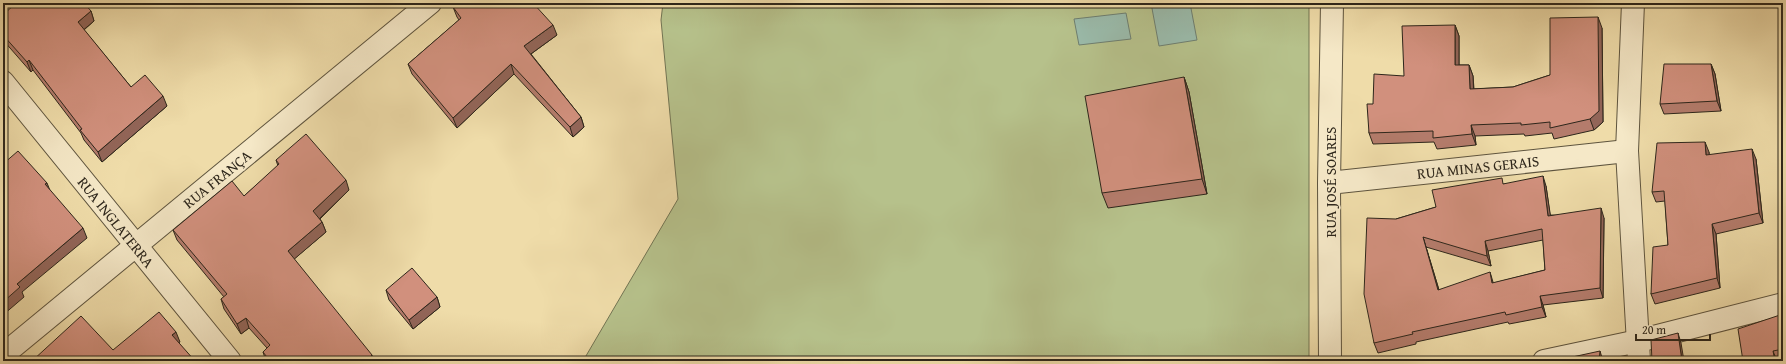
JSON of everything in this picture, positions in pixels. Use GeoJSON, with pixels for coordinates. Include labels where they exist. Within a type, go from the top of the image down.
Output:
{"type":"FeatureCollection","features":[{"type":"Feature","properties":{"kind":"street","name":"RUA FRANÇA"},"geometry":{"type":"LineString","coordinates":[[3,355],[430,3]]}},
{"type":"Feature","properties":{"kind":"street","name":"RUA JOSÉ SOARES"},"geometry":{"type":"LineString","coordinates":[[1330,361],[1329,183],[1332,3]]}},
{"type":"Feature","properties":{"kind":"street"},"geometry":{"type":"LineString","coordinates":[[1633,3],[1627,151],[1639,351]]}},
{"type":"Feature","properties":{"kind":"street","name":"RUA INGLATERRA"},"geometry":{"type":"LineString","coordinates":[[3,82],[230,361]]}},
{"type":"Feature","properties":{"kind":"street","name":"RUA MINAS GERAIS"},"geometry":{"type":"LineString","coordinates":[[1329,183],[1627,151]]}},
{"type":"Feature","properties":{"kind":"street"},"geometry":{"type":"LineString","coordinates":[[1544,361],[1639,351],[1783,304]]}},
{"type":"Feature","properties":{"kind":"green space"},"geometry":{"type":"Polygon","coordinates":[[[663,3],[1309,3],[1309,361],[583,361],[678,199],[661,20],[663,3]]]}},
{"type":"Feature","properties":{"kind":"shaded area"},"geometry":{"type":"Polygon","coordinates":[[[1151,3],[1190,3],[1197,40],[1159,46],[1151,3]]]}},
{"type":"Feature","properties":{"kind":"shaded area"},"geometry":{"type":"Polygon","coordinates":[[[1126,13],[1131,39],[1079,45],[1074,19],[1126,13]]]}},
{"type":"Feature","properties":{"kind":"building"},"geometry":{"type":"Polygon","coordinates":[[[16,3],[84,3],[91,11],[78,22],[131,87],[145,75],[163,96],[98,152],[80,130],[82,129],[29,60],[27,62],[3,35],[3,15],[16,3]]]}},
{"type":"Feature","properties":{"kind":"building"},"geometry":{"type":"Polygon","coordinates":[[[458,3],[533,3],[553,25],[524,46],[581,117],[570,127],[511,64],[453,118],[408,64],[461,18],[453,7],[458,3]]]}},
{"type":"Feature","properties":{"kind":"building"},"geometry":{"type":"Polygon","coordinates":[[[1598,17],[1599,111],[1590,119],[1550,128],[1550,122],[1521,125],[1521,123],[1471,125],[1472,134],[1433,138],[1433,131],[1369,133],[1367,104],[1373,104],[1374,74],[1404,76],[1402,26],[1455,25],[1455,65],[1469,65],[1470,89],[1513,87],[1550,75],[1550,18],[1598,17]]]}},
{"type":"Feature","properties":{"kind":"building"},"geometry":{"type":"Polygon","coordinates":[[[1664,64],[1711,64],[1717,101],[1660,104],[1664,64]]]}},
{"type":"Feature","properties":{"kind":"building"},"geometry":{"type":"Polygon","coordinates":[[[1184,77],[1202,179],[1102,193],[1085,96],[1184,77]]]}},
{"type":"Feature","properties":{"kind":"building"},"geometry":{"type":"Polygon","coordinates":[[[306,134],[346,180],[313,211],[322,222],[288,251],[372,355],[366,361],[270,361],[263,352],[270,345],[246,318],[237,324],[221,299],[227,294],[173,230],[232,181],[244,196],[279,164],[276,160],[306,134]]]}},
{"type":"Feature","properties":{"kind":"building"},"geometry":{"type":"Polygon","coordinates":[[[1705,142],[1706,155],[1752,149],[1759,213],[1712,224],[1717,278],[1651,294],[1653,247],[1668,245],[1664,191],[1652,192],[1657,143],[1705,142]]]}},
{"type":"Feature","properties":{"kind":"building"},"geometry":{"type":"Polygon","coordinates":[[[18,151],[47,183],[45,184],[83,228],[17,284],[20,287],[3,302],[3,164],[18,151]]]}},
{"type":"Feature","properties":{"kind":"building"},"geometry":{"type":"Polygon","coordinates":[[[1543,176],[1548,216],[1601,208],[1600,288],[1540,296],[1542,307],[1506,315],[1505,312],[1412,332],[1413,334],[1374,343],[1364,294],[1367,218],[1396,219],[1436,207],[1432,190],[1502,178],[1503,184],[1543,176]],[[1542,229],[1485,241],[1487,256],[1423,237],[1438,290],[1490,272],[1492,283],[1545,270],[1542,229]]]}},
{"type":"Feature","properties":{"kind":"building"},"geometry":{"type":"Polygon","coordinates":[[[412,268],[437,297],[409,320],[386,290],[412,268]]]}},
{"type":"Feature","properties":{"kind":"building"},"geometry":{"type":"Polygon","coordinates":[[[159,312],[176,332],[172,335],[195,361],[32,361],[81,316],[113,350],[159,312]]]}},
{"type":"Feature","properties":{"kind":"building"},"geometry":{"type":"Polygon","coordinates":[[[1783,314],[1783,349],[1773,351],[1775,361],[1743,361],[1738,329],[1783,314]]]}},
{"type":"Feature","properties":{"kind":"building"},"geometry":{"type":"Polygon","coordinates":[[[1678,333],[1682,361],[1652,361],[1651,340],[1678,333]]]}},
{"type":"Feature","properties":{"kind":"building"},"geometry":{"type":"Polygon","coordinates":[[[1600,351],[1599,361],[1554,361],[1600,351]]]}},
{"type":"Feature","properties":{"kind":"building"},"geometry":{"type":"Polygon","coordinates":[[[20,357],[23,361],[16,361],[20,357]]]}},
{"type":"Feature","properties":{"kind":"building"},"geometry":{"type":"Polygon","coordinates":[[[1531,359],[1534,361],[1525,361],[1525,360],[1531,359]]]}}]}
